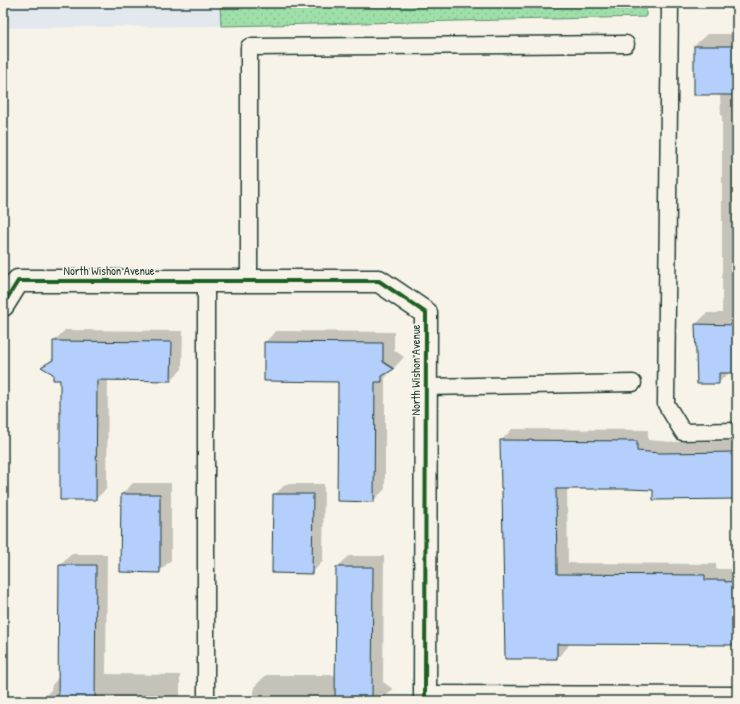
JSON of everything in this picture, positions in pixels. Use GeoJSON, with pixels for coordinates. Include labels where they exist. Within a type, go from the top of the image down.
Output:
{"type":"FeatureCollection","features":[{"type":"Feature","properties":{"kind":"street","name":"North Wishon Avenue"},"geometry":{"type":"LineString","coordinates":[[3,305],[18,281],[379,281],[426,313],[425,698]]}},
{"type":"Feature","properties":{"kind":"lane"},"geometry":{"type":"LineString","coordinates":[[670,3],[666,404],[683,432],[737,431]]}},
{"type":"Feature","properties":{"kind":"lane"},"geometry":{"type":"LineString","coordinates":[[250,281],[250,47],[626,44]]}},
{"type":"Feature","properties":{"kind":"lane"},"geometry":{"type":"LineString","coordinates":[[206,281],[206,701]]}},
{"type":"Feature","properties":{"kind":"lane"},"geometry":{"type":"LineString","coordinates":[[426,387],[633,383]]}},
{"type":"Feature","properties":{"kind":"lane"},"geometry":{"type":"LineString","coordinates":[[425,698],[737,695]]}},
{"type":"Feature","properties":{"kind":"shaded area"},"geometry":{"type":"Polygon","coordinates":[[[3,3],[220,3],[221,26],[3,28],[3,3]]]}},
{"type":"Feature","properties":{"kind":"green space"},"geometry":{"type":"Polygon","coordinates":[[[220,3],[646,3],[646,17],[221,26],[220,3]]]}},
{"type":"Feature","properties":{"kind":"building"},"geometry":{"type":"Polygon","coordinates":[[[694,46],[737,46],[737,95],[694,95],[694,46]]]}},
{"type":"Feature","properties":{"kind":"building"},"geometry":{"type":"Polygon","coordinates":[[[695,324],[737,325],[737,373],[719,373],[719,384],[697,384],[695,324]]]}},
{"type":"Feature","properties":{"kind":"building"},"geometry":{"type":"Polygon","coordinates":[[[53,341],[172,342],[171,381],[97,380],[96,500],[60,500],[60,380],[53,380],[53,374],[41,367],[53,360],[53,341]]]}},
{"type":"Feature","properties":{"kind":"building"},"geometry":{"type":"Polygon","coordinates":[[[264,342],[383,343],[383,362],[394,369],[382,376],[382,382],[375,382],[374,502],[337,501],[338,382],[264,381],[264,342]]]}},
{"type":"Feature","properties":{"kind":"building"},"geometry":{"type":"Polygon","coordinates":[[[500,440],[637,441],[637,451],[660,453],[737,452],[737,499],[653,500],[653,490],[556,489],[557,574],[705,575],[705,580],[725,580],[725,582],[737,581],[737,645],[557,644],[557,659],[505,659],[500,440]]]}},
{"type":"Feature","properties":{"kind":"building"},"geometry":{"type":"Polygon","coordinates":[[[121,494],[160,494],[160,573],[120,572],[121,494]]]}},
{"type":"Feature","properties":{"kind":"building"},"geometry":{"type":"Polygon","coordinates":[[[273,494],[313,494],[312,574],[272,573],[273,494]]]}},
{"type":"Feature","properties":{"kind":"building"},"geometry":{"type":"Polygon","coordinates":[[[59,565],[96,565],[95,701],[58,701],[59,565]]]}},
{"type":"Feature","properties":{"kind":"building"},"geometry":{"type":"Polygon","coordinates":[[[336,567],[373,567],[372,701],[335,701],[336,567]]]}},
{"type":"Feature","properties":{"kind":"cycle path"},"geometry":{"type":"LineString","coordinates":[[3,305],[18,281],[379,281],[426,313],[425,701]]}}]}
